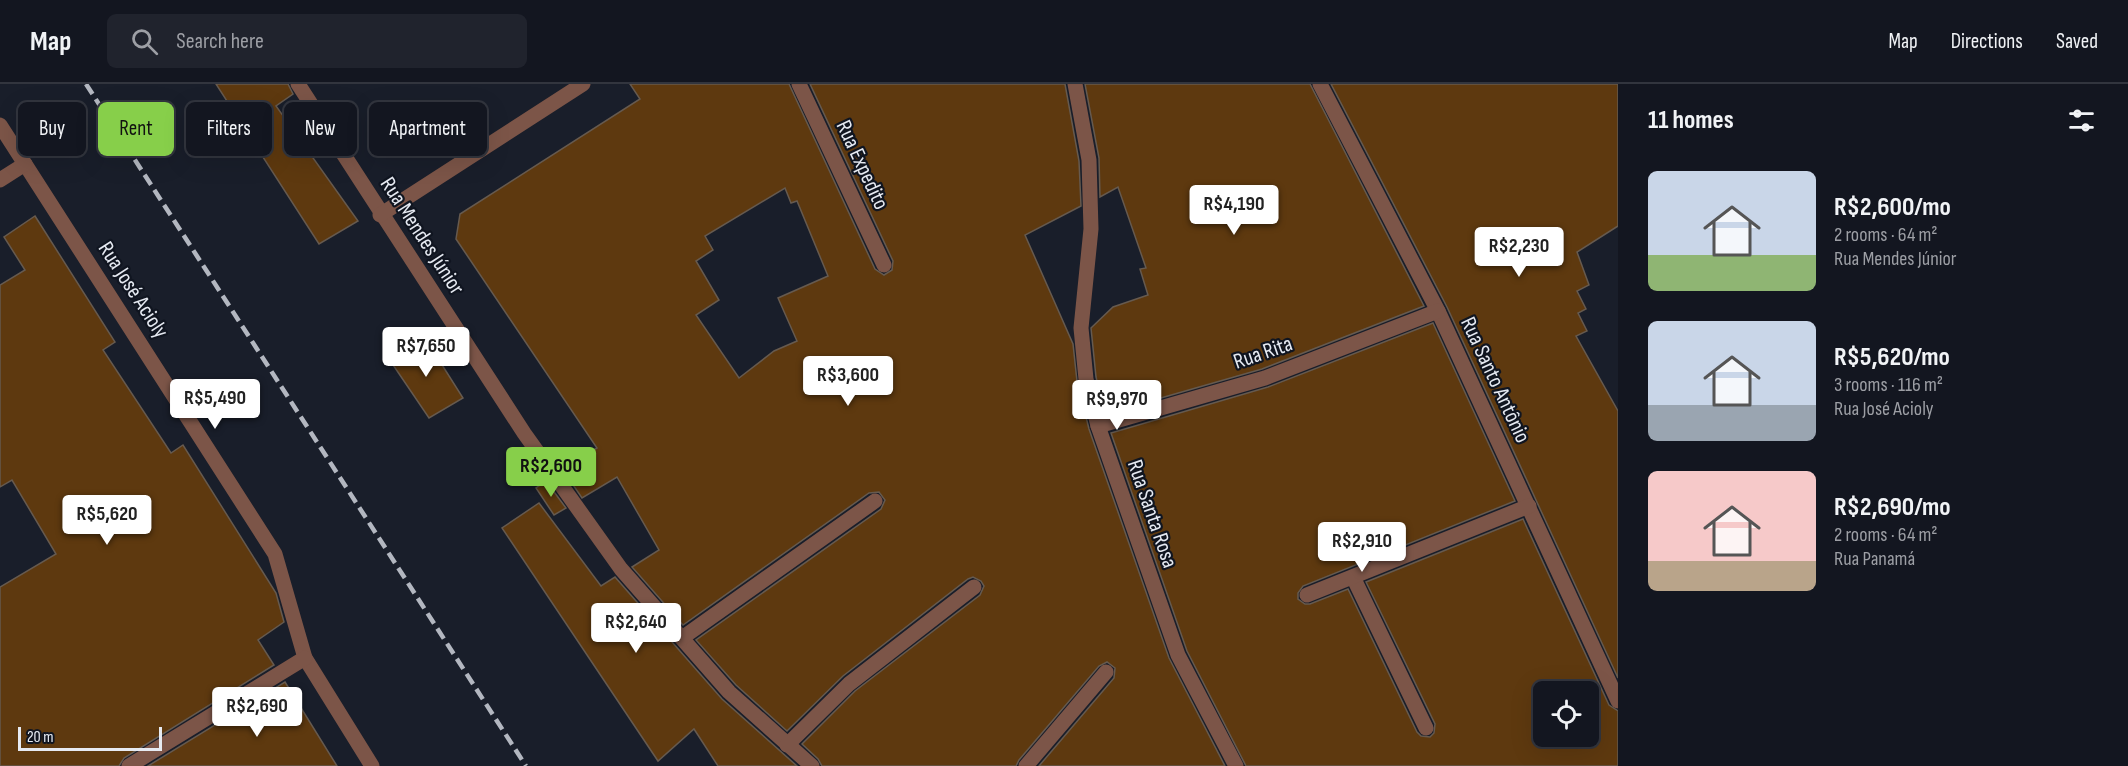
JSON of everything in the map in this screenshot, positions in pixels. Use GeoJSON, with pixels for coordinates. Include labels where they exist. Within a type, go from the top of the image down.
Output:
{"type":"FeatureCollection","features":[{"type":"Feature","properties":{"kind":"street","name":"Rua Mendes Júnior"},"geometry":{"type":"LineString","coordinates":[[298,84],[380,215],[524,433],[621,569],[729,692],[812,766]]}},
{"type":"Feature","properties":{"kind":"street"},"geometry":{"type":"LineString","coordinates":[[380,215],[583,84]]}},
{"type":"Feature","properties":{"kind":"street","name":"Rua Expedito"},"geometry":{"type":"LineString","coordinates":[[799,84],[884,265]]}},
{"type":"Feature","properties":{"kind":"street","name":"Rua Santa Rosa"},"geometry":{"type":"LineString","coordinates":[[1075,84],[1089,160],[1090,229],[1081,328],[1086,379],[1098,426],[1178,655],[1236,766]]}},
{"type":"Feature","properties":{"kind":"street","name":"Rua Santo Antônio"},"geometry":{"type":"LineString","coordinates":[[1320,84],[1438,311],[1618,701]]}},
{"type":"Feature","properties":{"kind":"street","name":"Rua José Acioly"},"geometry":{"type":"LineString","coordinates":[[0,125],[275,554],[305,658],[372,766]]}},
{"type":"Feature","properties":{"kind":"street"},"geometry":{"type":"LineString","coordinates":[[0,180],[26,164]]}},
{"type":"Feature","properties":{"kind":"street","name":"Rua Rita"},"geometry":{"type":"LineString","coordinates":[[1098,426],[1266,378],[1438,311]]}},
{"type":"Feature","properties":{"kind":"street"},"geometry":{"type":"LineString","coordinates":[[682,638],[875,501]]}},
{"type":"Feature","properties":{"kind":"street"},"geometry":{"type":"LineString","coordinates":[[1307,595],[1529,506]]}},
{"type":"Feature","properties":{"kind":"street"},"geometry":{"type":"LineString","coordinates":[[1353,577],[1426,728]]}},
{"type":"Feature","properties":{"kind":"street"},"geometry":{"type":"LineString","coordinates":[[787,745],[849,684],[974,586]]}},
{"type":"Feature","properties":{"kind":"street"},"geometry":{"type":"LineString","coordinates":[[129,766],[305,658]]}},
{"type":"Feature","properties":{"kind":"street"},"geometry":{"type":"LineString","coordinates":[[1026,766],[1106,672]]}},
{"type":"Feature","properties":{"kind":"building"},"geometry":{"type":"Polygon","coordinates":[[[216,84],[288,84],[293,94],[276,106],[284,117],[284,156],[312,156],[358,221],[319,244],[262,156],[272,156],[272,102],[228,102],[216,84]]]}},
{"type":"Feature","properties":{"kind":"building"},"geometry":{"type":"Polygon","coordinates":[[[630,84],[789,84],[875,269],[884,275],[892,270],[893,261],[810,84],[1065,84],[1079,161],[1081,206],[1025,235],[1073,344],[1077,381],[1089,429],[1169,658],[1225,766],[1039,766],[1114,678],[1115,668],[1107,662],[1099,666],[1016,766],[822,766],[802,744],[855,691],[980,595],[984,586],[981,581],[973,577],[843,676],[787,731],[736,685],[696,640],[881,509],[885,500],[879,492],[869,493],[683,625],[632,567],[659,550],[617,477],[582,498],[563,470],[597,448],[456,239],[460,214],[640,99],[630,84]],[[785,188],[705,236],[713,250],[696,261],[719,300],[696,315],[739,378],[774,351],[797,341],[778,298],[828,276],[797,201],[791,203],[785,188]]]}},
{"type":"Feature","properties":{"kind":"building"},"geometry":{"type":"Polygon","coordinates":[[[1085,84],[1310,84],[1424,306],[1262,369],[1105,414],[1096,377],[1091,328],[1113,307],[1148,295],[1140,269],[1146,268],[1118,187],[1100,197],[1099,158],[1085,84]]]}},
{"type":"Feature","properties":{"kind":"building"},"geometry":{"type":"Polygon","coordinates":[[[1331,84],[1618,84],[1618,226],[1577,252],[1589,285],[1577,291],[1586,309],[1578,313],[1587,331],[1576,336],[1618,411],[1618,678],[1447,307],[1331,84]]]}},
{"type":"Feature","properties":{"kind":"building"},"geometry":{"type":"Polygon","coordinates":[[[35,216],[115,342],[103,350],[171,453],[183,445],[276,593],[284,622],[258,640],[274,665],[124,758],[119,766],[0,766],[0,587],[56,554],[12,480],[0,487],[0,285],[25,270],[4,237],[35,216]]]}},
{"type":"Feature","properties":{"kind":"building"},"geometry":{"type":"Polygon","coordinates":[[[1433,323],[1515,501],[1303,586],[1298,593],[1298,599],[1305,604],[1310,604],[1348,589],[1417,732],[1421,736],[1430,737],[1434,733],[1435,724],[1366,582],[1523,519],[1598,681],[1533,681],[1533,747],[1599,747],[1599,683],[1609,705],[1618,711],[1618,766],[1246,766],[1187,651],[1111,433],[1268,387],[1433,323]]]}},
{"type":"Feature","properties":{"kind":"building"},"geometry":{"type":"Polygon","coordinates":[[[425,338],[463,398],[429,418],[389,359],[425,338]]]}},
{"type":"Feature","properties":{"kind":"building"},"geometry":{"type":"Polygon","coordinates":[[[546,481],[566,508],[554,515],[536,488],[546,481]]]}},
{"type":"Feature","properties":{"kind":"building"},"geometry":{"type":"Polygon","coordinates":[[[539,503],[601,586],[615,577],[722,699],[797,766],[718,766],[694,729],[658,761],[502,528],[539,503]]]}},
{"type":"Feature","properties":{"kind":"building"},"geometry":{"type":"Polygon","coordinates":[[[285,682],[337,766],[148,766],[285,682]]]}},
{"type":"Feature","properties":{"kind":"railway"},"geometry":{"type":"LineString","coordinates":[[86,84],[526,766]]}}]}
